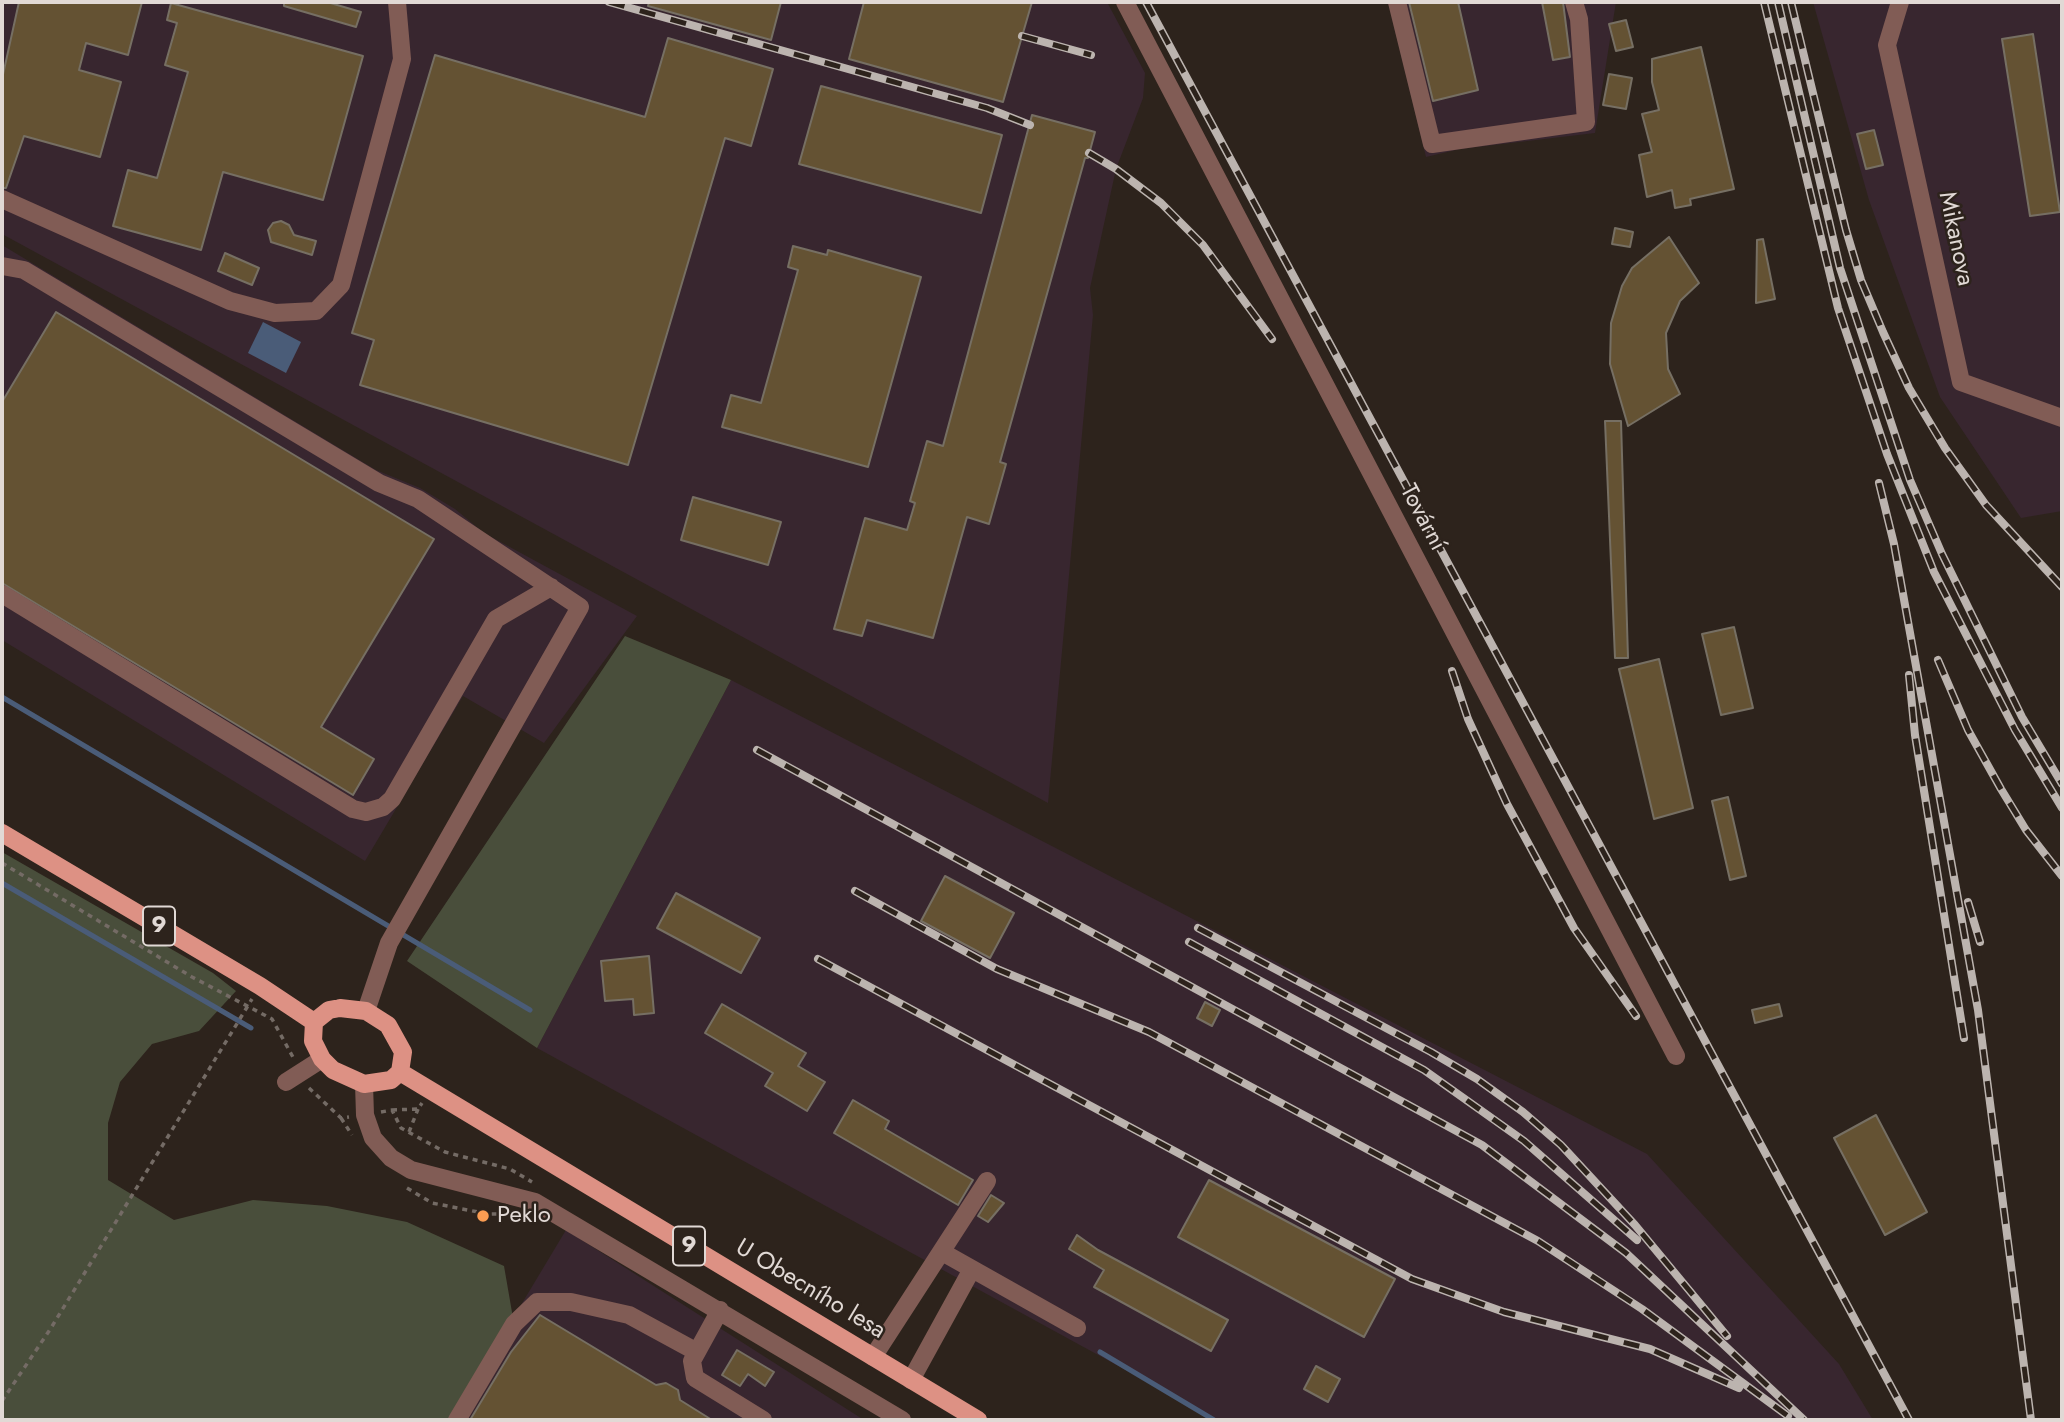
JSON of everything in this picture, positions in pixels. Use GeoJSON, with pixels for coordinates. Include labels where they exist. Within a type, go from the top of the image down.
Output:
{"type":"FeatureCollection","features":[{"type":"Feature","properties":{"kind":"main road","name":"9"},"geometry":{"type":"LineString","coordinates":[[2,833],[260,986],[314,1021]]}},
{"type":"Feature","properties":{"kind":"main road"},"geometry":{"type":"LineString","coordinates":[[329,1010],[366,1011],[388,1025],[403,1052],[400,1072],[381,1084],[364,1084],[333,1070],[322,1059],[313,1041],[314,1021],[329,1010]]}},
{"type":"Feature","properties":{"kind":"main road","name":"U Obecního lesa"},"geometry":{"type":"LineString","coordinates":[[400,1072],[978,1420]]}},
{"type":"Feature","properties":{"kind":"street"},"geometry":{"type":"LineString","coordinates":[[2,199],[230,301],[275,313],[316,311],[341,285],[402,59],[397,2]]}},
{"type":"Feature","properties":{"kind":"street","name":"Tovární"},"geometry":{"type":"LineString","coordinates":[[1125,2],[1676,1056]]}},
{"type":"Feature","properties":{"kind":"street"},"geometry":{"type":"LineString","coordinates":[[1397,2],[1432,144],[1586,122],[1578,19],[1574,2]]}},
{"type":"Feature","properties":{"kind":"street","name":"Mikanova"},"geometry":{"type":"LineString","coordinates":[[1900,2],[1887,45],[1961,382],[2062,418]]}},
{"type":"Feature","properties":{"kind":"street"},"geometry":{"type":"LineString","coordinates":[[2,266],[24,271],[379,483],[418,499],[580,607],[389,943],[366,1011]]}},
{"type":"Feature","properties":{"kind":"street"},"geometry":{"type":"LineString","coordinates":[[2,594],[354,809],[366,812],[383,807],[392,799],[496,619],[551,587]]}},
{"type":"Feature","properties":{"kind":"street"},"geometry":{"type":"LineString","coordinates":[[286,1082],[322,1059]]}},
{"type":"Feature","properties":{"kind":"street"},"geometry":{"type":"LineString","coordinates":[[364,1084],[365,1115],[373,1138],[391,1158],[411,1170],[535,1202],[902,1420]]}},
{"type":"Feature","properties":{"kind":"street"},"geometry":{"type":"LineString","coordinates":[[873,1357],[987,1181]]}},
{"type":"Feature","properties":{"kind":"street"},"geometry":{"type":"LineString","coordinates":[[942,1252],[1077,1328]]}},
{"type":"Feature","properties":{"kind":"street"},"geometry":{"type":"LineString","coordinates":[[911,1380],[972,1269]]}},
{"type":"Feature","properties":{"kind":"street"},"geometry":{"type":"LineString","coordinates":[[457,1420],[514,1324],[537,1302],[571,1302],[629,1315],[697,1352]]}},
{"type":"Feature","properties":{"kind":"street"},"geometry":{"type":"LineString","coordinates":[[719,1310],[692,1361],[695,1378],[763,1420]]}},
{"type":"Feature","properties":{"kind":"path"},"geometry":{"type":"LineString","coordinates":[[2,1401],[51,1328],[260,986]]}},
{"type":"Feature","properties":{"kind":"path"},"geometry":{"type":"LineString","coordinates":[[409,1132],[418,1109]]}},
{"type":"Feature","properties":{"kind":"path"},"geometry":{"type":"LineString","coordinates":[[432,1203],[488,1214]]}},
{"type":"Feature","properties":{"kind":"shaded area"},"geometry":{"type":"Polygon","coordinates":[[[2,2],[1107,2],[1145,73],[1143,98],[1116,169],[1090,288],[1093,315],[1048,803],[2,234],[2,2]]]}},
{"type":"Feature","properties":{"kind":"shaded area"},"geometry":{"type":"Polygon","coordinates":[[[1388,2],[1616,2],[1595,133],[1460,149],[1426,157],[1388,2]]]}},
{"type":"Feature","properties":{"kind":"shaded area"},"geometry":{"type":"Polygon","coordinates":[[[1813,2],[2059,2],[2062,21],[2062,511],[2021,518],[1940,397],[1869,200],[1813,2]]]}},
{"type":"Feature","properties":{"kind":"shaded area"},"geometry":{"type":"Polygon","coordinates":[[[2,245],[376,470],[420,488],[455,509],[484,533],[637,616],[544,743],[463,696],[365,861],[2,640],[2,245]]]}},
{"type":"Feature","properties":{"kind":"shaded area"},"geometry":{"type":"Polygon","coordinates":[[[731,680],[1647,1154],[1839,1364],[1873,1420],[1217,1420],[537,1048],[731,680]]]}},
{"type":"Feature","properties":{"kind":"shaded area"},"geometry":{"type":"Polygon","coordinates":[[[566,1230],[864,1420],[452,1420],[566,1230]]]}},
{"type":"Feature","properties":{"kind":"green space"},"geometry":{"type":"Polygon","coordinates":[[[625,636],[731,680],[537,1048],[407,961],[625,636]]]}},
{"type":"Feature","properties":{"kind":"green space"},"geometry":{"type":"Polygon","coordinates":[[[2,852],[213,973],[236,991],[199,1031],[152,1044],[120,1082],[108,1123],[108,1180],[174,1220],[253,1200],[327,1206],[407,1222],[504,1266],[513,1318],[452,1420],[2,1420],[2,852]]]}},
{"type":"Feature","properties":{"kind":"water"},"geometry":{"type":"Polygon","coordinates":[[[263,322],[301,342],[286,373],[248,353],[263,322]]]}},
{"type":"Feature","properties":{"kind":"building"},"geometry":{"type":"Polygon","coordinates":[[[19,2],[142,2],[128,55],[86,43],[79,70],[121,82],[100,157],[24,136],[6,188],[2,188],[2,79],[19,2]]]}},
{"type":"Feature","properties":{"kind":"building"},"geometry":{"type":"Polygon","coordinates":[[[284,2],[327,2],[361,12],[356,27],[284,6],[284,2]]]}},
{"type":"Feature","properties":{"kind":"building"},"geometry":{"type":"Polygon","coordinates":[[[649,2],[781,2],[771,40],[648,6],[649,2]]]}},
{"type":"Feature","properties":{"kind":"building"},"geometry":{"type":"Polygon","coordinates":[[[864,2],[1032,2],[1003,102],[849,59],[864,2]]]}},
{"type":"Feature","properties":{"kind":"building"},"geometry":{"type":"Polygon","coordinates":[[[1409,2],[1458,2],[1478,90],[1433,101],[1409,2]]]}},
{"type":"Feature","properties":{"kind":"building"},"geometry":{"type":"Polygon","coordinates":[[[1542,2],[1563,2],[1570,57],[1553,60],[1542,2]]]}},
{"type":"Feature","properties":{"kind":"building"},"geometry":{"type":"Polygon","coordinates":[[[171,3],[363,56],[323,200],[223,172],[201,250],[113,226],[128,170],[157,178],[188,72],[165,65],[177,23],[167,20],[171,3]]]}},
{"type":"Feature","properties":{"kind":"building"},"geometry":{"type":"Polygon","coordinates":[[[1626,20],[1633,47],[1616,51],[1609,24],[1626,20]]]}},
{"type":"Feature","properties":{"kind":"building"},"geometry":{"type":"Polygon","coordinates":[[[2033,34],[2060,212],[2030,216],[2002,39],[2033,34]]]}},
{"type":"Feature","properties":{"kind":"building"},"geometry":{"type":"Polygon","coordinates":[[[668,38],[773,69],[751,146],[725,138],[628,465],[360,385],[374,340],[352,333],[435,55],[645,117],[668,38]]]}},
{"type":"Feature","properties":{"kind":"building"},"geometry":{"type":"Polygon","coordinates":[[[1701,47],[1734,189],[1690,199],[1691,205],[1675,208],[1672,190],[1647,197],[1639,155],[1652,152],[1642,114],[1659,110],[1652,82],[1652,59],[1701,47]]]}},
{"type":"Feature","properties":{"kind":"building"},"geometry":{"type":"Polygon","coordinates":[[[1609,74],[1632,78],[1626,109],[1603,105],[1609,74]]]}},
{"type":"Feature","properties":{"kind":"building"},"geometry":{"type":"Polygon","coordinates":[[[821,86],[1002,135],[981,213],[799,164],[821,86]]]}},
{"type":"Feature","properties":{"kind":"building"},"geometry":{"type":"Polygon","coordinates":[[[1032,115],[1095,132],[1088,158],[1085,158],[1000,462],[1006,464],[989,524],[967,517],[933,638],[867,620],[862,636],[834,629],[865,518],[907,530],[915,503],[910,501],[927,441],[943,446],[1032,115]]]}},
{"type":"Feature","properties":{"kind":"building"},"geometry":{"type":"Polygon","coordinates":[[[1874,130],[1883,165],[1866,169],[1857,134],[1874,130]]]}},
{"type":"Feature","properties":{"kind":"building"},"geometry":{"type":"Polygon","coordinates":[[[281,221],[289,225],[294,235],[316,241],[312,255],[271,242],[268,230],[273,223],[281,221]]]}},
{"type":"Feature","properties":{"kind":"building"},"geometry":{"type":"Polygon","coordinates":[[[1615,228],[1633,232],[1630,247],[1612,244],[1615,228]]]}},
{"type":"Feature","properties":{"kind":"building"},"geometry":{"type":"Polygon","coordinates":[[[1669,237],[1699,283],[1680,301],[1666,333],[1668,369],[1680,394],[1628,426],[1610,364],[1611,323],[1622,286],[1632,268],[1669,237]]]}},
{"type":"Feature","properties":{"kind":"building"},"geometry":{"type":"Polygon","coordinates":[[[1763,239],[1775,299],[1756,303],[1757,240],[1763,239]]]}},
{"type":"Feature","properties":{"kind":"building"},"geometry":{"type":"Polygon","coordinates":[[[793,246],[827,255],[828,250],[921,277],[868,467],[722,427],[731,395],[761,403],[798,270],[788,267],[793,246]]]}},
{"type":"Feature","properties":{"kind":"building"},"geometry":{"type":"Polygon","coordinates":[[[225,253],[259,268],[252,285],[218,271],[225,253]]]}},
{"type":"Feature","properties":{"kind":"building"},"geometry":{"type":"Polygon","coordinates":[[[56,312],[434,539],[321,727],[374,759],[353,795],[2,583],[2,402],[56,312]]]}},
{"type":"Feature","properties":{"kind":"building"},"geometry":{"type":"Polygon","coordinates":[[[1605,421],[1621,421],[1628,658],[1615,658],[1605,421]]]}},
{"type":"Feature","properties":{"kind":"building"},"geometry":{"type":"Polygon","coordinates":[[[693,497],[781,522],[768,565],[681,540],[693,497]]]}},
{"type":"Feature","properties":{"kind":"building"},"geometry":{"type":"Polygon","coordinates":[[[1734,627],[1753,708],[1721,715],[1702,634],[1734,627]]]}},
{"type":"Feature","properties":{"kind":"building"},"geometry":{"type":"Polygon","coordinates":[[[1659,659],[1693,808],[1654,819],[1619,669],[1659,659]]]}},
{"type":"Feature","properties":{"kind":"building"},"geometry":{"type":"Polygon","coordinates":[[[1728,797],[1746,876],[1730,880],[1712,801],[1728,797]]]}},
{"type":"Feature","properties":{"kind":"building"},"geometry":{"type":"Polygon","coordinates":[[[945,876],[1014,913],[990,958],[921,921],[945,876]]]}},
{"type":"Feature","properties":{"kind":"building"},"geometry":{"type":"Polygon","coordinates":[[[676,893],[760,938],[741,973],[657,928],[676,893]]]}},
{"type":"Feature","properties":{"kind":"building"},"geometry":{"type":"Polygon","coordinates":[[[649,956],[654,1013],[634,1015],[633,999],[605,1001],[601,961],[649,956]]]}},
{"type":"Feature","properties":{"kind":"building"},"geometry":{"type":"Polygon","coordinates":[[[1205,1002],[1220,1010],[1212,1026],[1197,1018],[1205,1002]]]}},
{"type":"Feature","properties":{"kind":"building"},"geometry":{"type":"Polygon","coordinates":[[[722,1004],[806,1053],[798,1066],[825,1082],[807,1111],[765,1086],[773,1073],[705,1033],[722,1004]]]}},
{"type":"Feature","properties":{"kind":"building"},"geometry":{"type":"Polygon","coordinates":[[[1779,1004],[1782,1016],[1755,1023],[1752,1010],[1779,1004]]]}},
{"type":"Feature","properties":{"kind":"building"},"geometry":{"type":"Polygon","coordinates":[[[853,1100],[889,1121],[885,1129],[973,1180],[958,1205],[834,1133],[853,1100]]]}},
{"type":"Feature","properties":{"kind":"building"},"geometry":{"type":"Polygon","coordinates":[[[1876,1115],[1927,1212],[1885,1235],[1834,1138],[1876,1115]]]}},
{"type":"Feature","properties":{"kind":"building"},"geometry":{"type":"Polygon","coordinates":[[[1209,1180],[1395,1279],[1364,1337],[1178,1237],[1209,1180]]]}},
{"type":"Feature","properties":{"kind":"building"},"geometry":{"type":"Polygon","coordinates":[[[991,1195],[1004,1203],[988,1222],[978,1216],[991,1195]]]}},
{"type":"Feature","properties":{"kind":"building"},"geometry":{"type":"Polygon","coordinates":[[[1077,1235],[1098,1250],[1228,1320],[1211,1351],[1094,1287],[1104,1270],[1069,1249],[1077,1235]]]}},
{"type":"Feature","properties":{"kind":"building"},"geometry":{"type":"Polygon","coordinates":[[[540,1315],[656,1385],[666,1383],[678,1390],[680,1400],[712,1420],[470,1420],[511,1352],[540,1315]]]}},
{"type":"Feature","properties":{"kind":"building"},"geometry":{"type":"Polygon","coordinates":[[[737,1350],[774,1372],[765,1386],[748,1374],[740,1386],[722,1375],[737,1350]]]}},
{"type":"Feature","properties":{"kind":"building"},"geometry":{"type":"Polygon","coordinates":[[[1316,1366],[1340,1379],[1328,1402],[1304,1389],[1316,1366]]]}},
{"type":"Feature","properties":{"kind":"waterway"},"geometry":{"type":"LineString","coordinates":[[2,697],[530,1010]]}},
{"type":"Feature","properties":{"kind":"waterway"},"geometry":{"type":"LineString","coordinates":[[2,883],[251,1028]]}},
{"type":"Feature","properties":{"kind":"waterway"},"geometry":{"type":"LineString","coordinates":[[1100,1352],[1214,1420]]}},
{"type":"Feature","properties":{"kind":"railway"},"geometry":{"type":"LineString","coordinates":[[609,2],[987,108],[1030,125]]}},
{"type":"Feature","properties":{"kind":"railway"},"geometry":{"type":"LineString","coordinates":[[1146,2],[1909,1420]]}},
{"type":"Feature","properties":{"kind":"railway"},"geometry":{"type":"LineString","coordinates":[[1764,2],[1838,308],[1887,454],[1934,572],[2015,730],[2062,808]]}},
{"type":"Feature","properties":{"kind":"railway"},"geometry":{"type":"LineString","coordinates":[[1778,2],[1840,268],[1910,480],[1942,554],[2022,717],[2062,784]]}},
{"type":"Feature","properties":{"kind":"railway"},"geometry":{"type":"LineString","coordinates":[[1791,2],[1846,230],[1861,280],[1883,332],[1909,388],[1945,448],[1986,505],[2062,587]]}},
{"type":"Feature","properties":{"kind":"railway"},"geometry":{"type":"LineString","coordinates":[[1022,36],[1091,55]]}},
{"type":"Feature","properties":{"kind":"railway"},"geometry":{"type":"LineString","coordinates":[[1089,153],[1116,169],[1161,203],[1203,245],[1272,339]]}},
{"type":"Feature","properties":{"kind":"railway"},"geometry":{"type":"LineString","coordinates":[[1879,483],[1894,544],[1978,1010],[2031,1420]]}},
{"type":"Feature","properties":{"kind":"railway"},"geometry":{"type":"LineString","coordinates":[[1938,660],[1968,730],[2001,789],[2026,830],[2062,876]]}},
{"type":"Feature","properties":{"kind":"railway"},"geometry":{"type":"LineString","coordinates":[[1452,671],[1468,719],[1507,804],[1574,928],[1636,1016]]}},
{"type":"Feature","properties":{"kind":"railway"},"geometry":{"type":"LineString","coordinates":[[1909,675],[1915,735],[1964,1038]]}},
{"type":"Feature","properties":{"kind":"railway"},"geometry":{"type":"LineString","coordinates":[[757,750],[1482,1145],[1626,1253],[1804,1420]]}},
{"type":"Feature","properties":{"kind":"railway"},"geometry":{"type":"LineString","coordinates":[[855,891],[997,969],[1149,1032],[1538,1241],[1642,1309],[1788,1416]]}},
{"type":"Feature","properties":{"kind":"railway"},"geometry":{"type":"LineString","coordinates":[[1968,902],[1980,942]]}},
{"type":"Feature","properties":{"kind":"railway"},"geometry":{"type":"LineString","coordinates":[[1198,928],[1431,1052],[1477,1079],[1523,1112],[1561,1145],[1635,1225],[1727,1336]]}},
{"type":"Feature","properties":{"kind":"railway"},"geometry":{"type":"LineString","coordinates":[[1189,942],[1424,1070],[1524,1141],[1637,1240]]}},
{"type":"Feature","properties":{"kind":"railway"},"geometry":{"type":"LineString","coordinates":[[818,959],[1412,1279],[1504,1312],[1650,1349],[1739,1388]]}},
{"type":"Feature","properties":{"kind":"place","name":"Peklo"},"geometry":{"type":"Point","coordinates":[483,1216]}}]}
